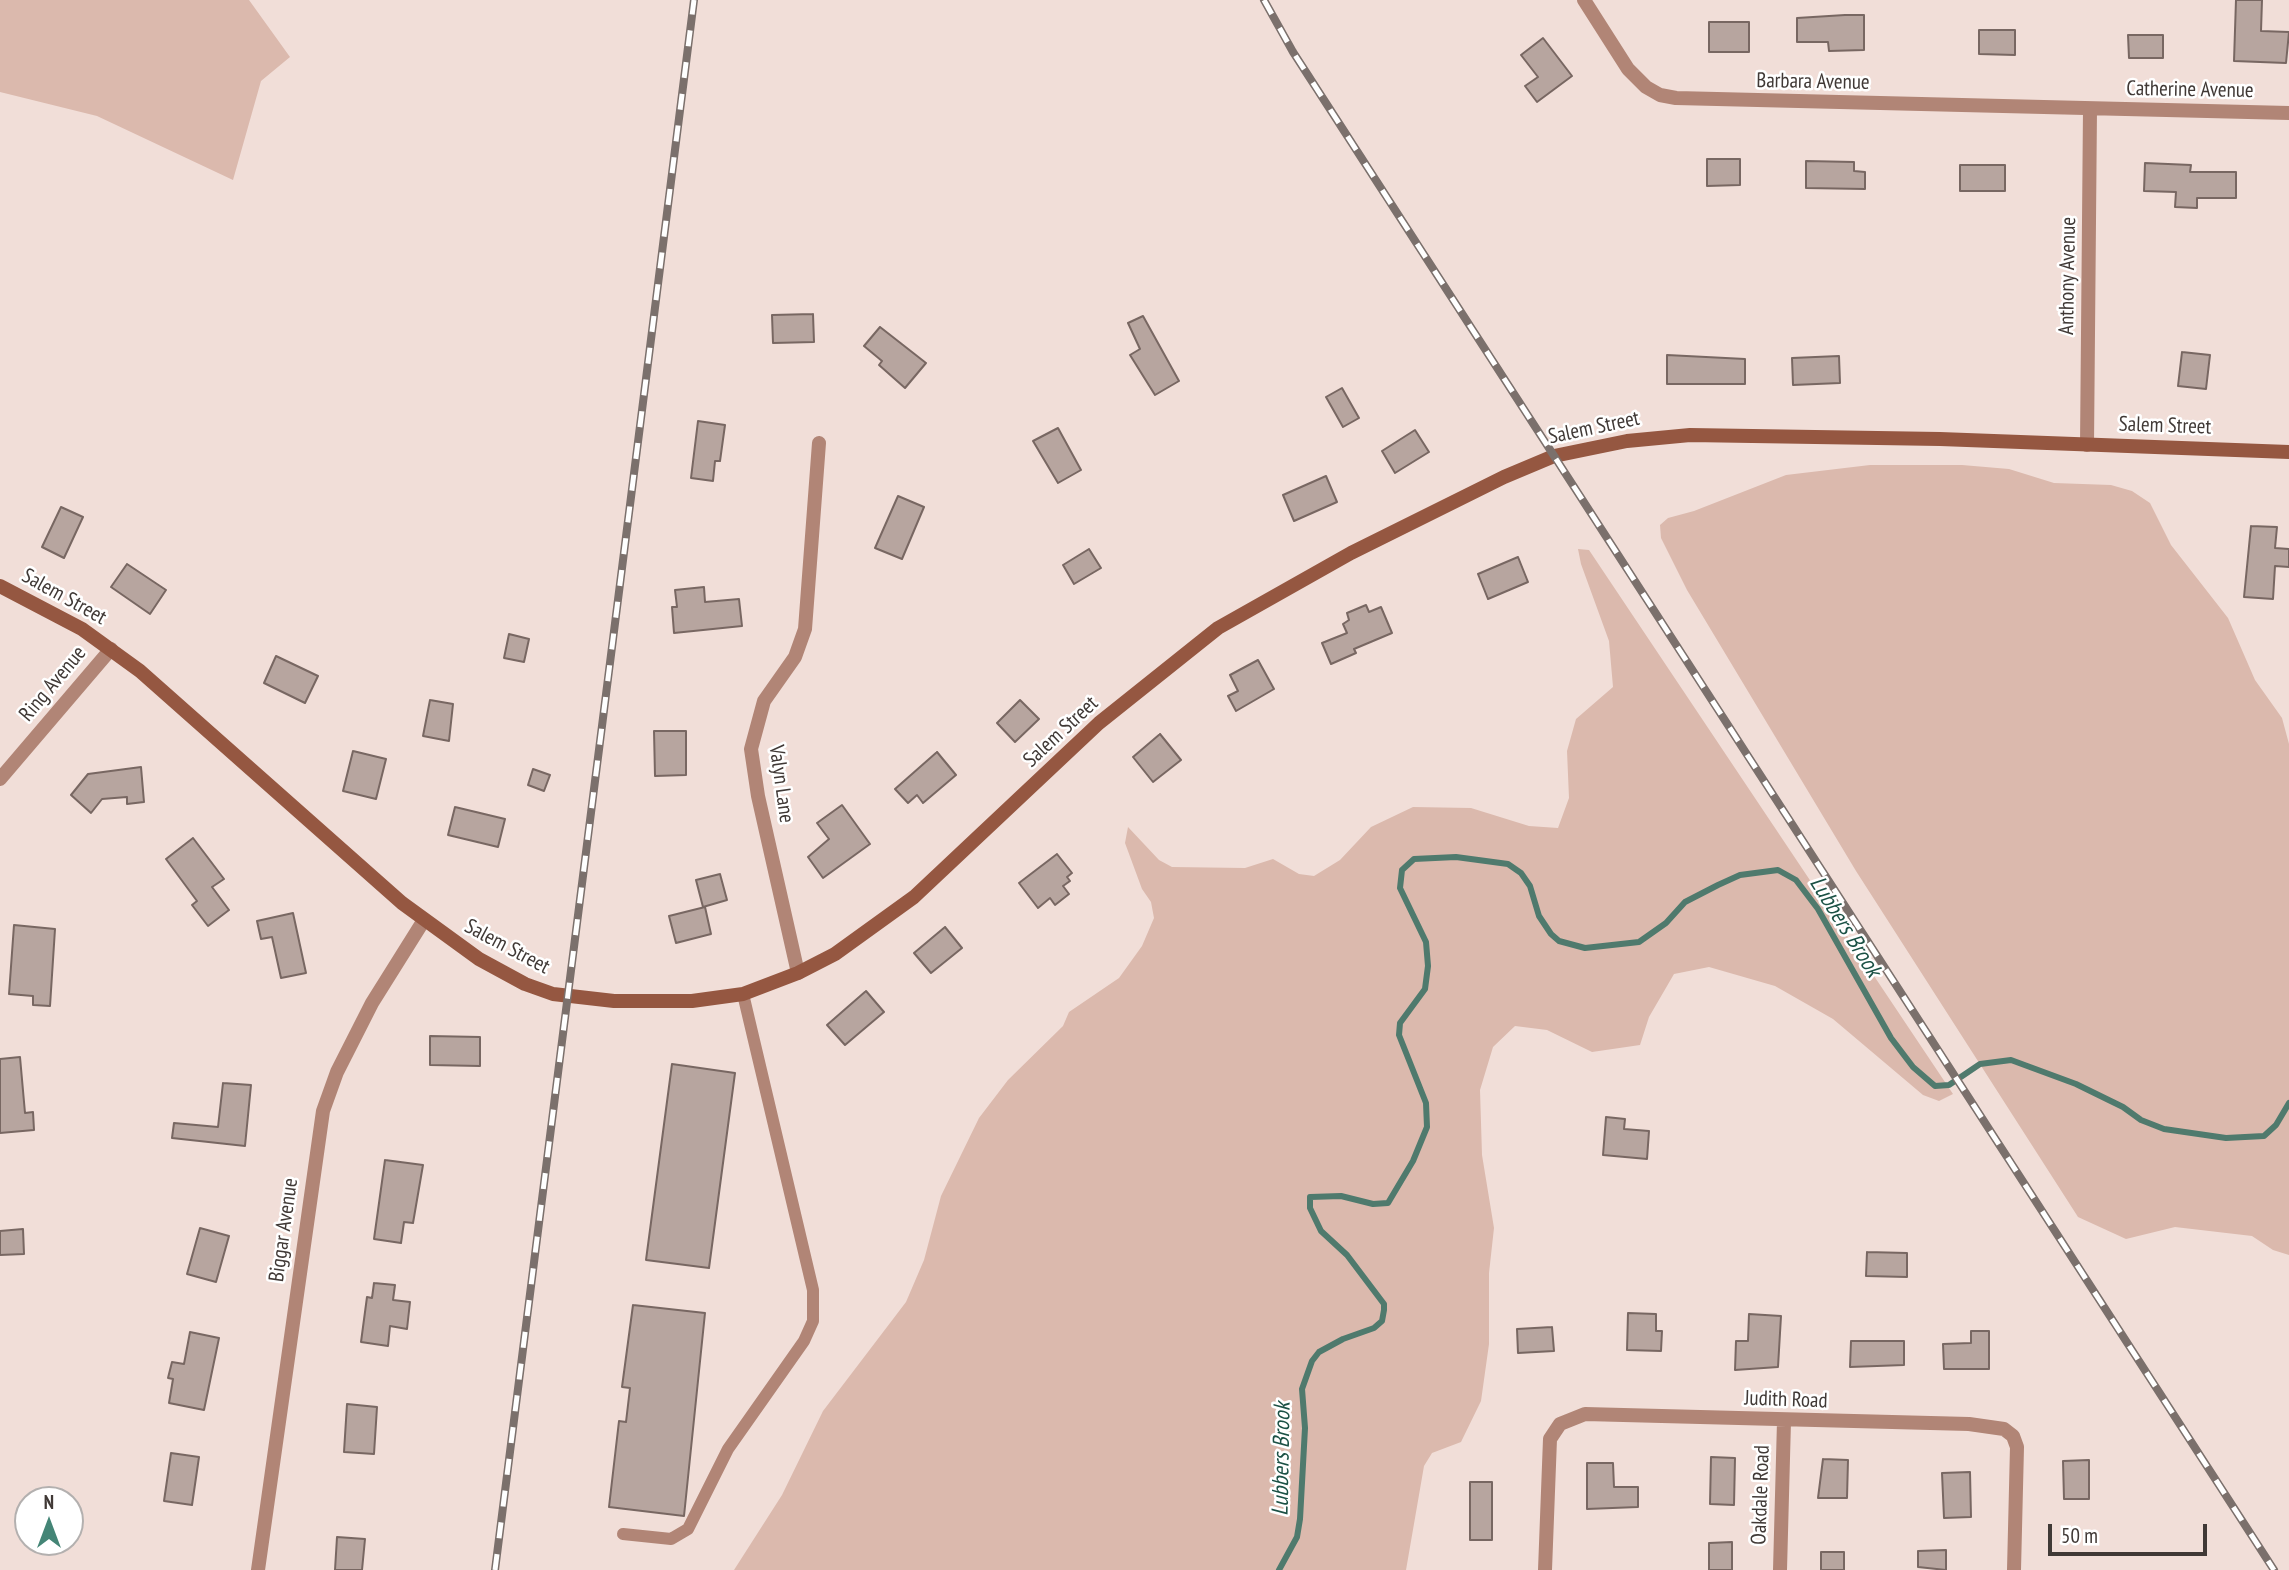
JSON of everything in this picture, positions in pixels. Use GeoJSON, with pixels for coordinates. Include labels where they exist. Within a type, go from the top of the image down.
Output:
{"type":"FeatureCollection","features":[{"type":"Feature","properties":{"kind":"street","name":"Barbara Avenue"},"geometry":{"type":"LineString","coordinates":[[1584,0],[1628,69],[1660,95],[1696,101],[2090,109]]}},
{"type":"Feature","properties":{"kind":"street","name":"Catherine Avenue"},"geometry":{"type":"LineString","coordinates":[[2090,109],[2289,113]]}},
{"type":"Feature","properties":{"kind":"street","name":"Anthony Avenue"},"geometry":{"type":"LineString","coordinates":[[2087,445],[2090,109]]}},
{"type":"Feature","properties":{"kind":"street","name":"Salem Street"},"geometry":{"type":"LineString","coordinates":[[0,586],[56,612],[111,649],[424,920],[479,959],[525,984],[553,994],[645,1002],[692,1001],[743,994],[798,973],[863,936],[905,905],[1099,723],[1218,628],[1351,553],[1530,466],[1590,447],[1690,435],[2289,452]]}},
{"type":"Feature","properties":{"kind":"street","name":"Valyn Lane"},"geometry":{"type":"LineString","coordinates":[[798,973],[758,796],[751,749],[764,701],[795,657],[805,628],[819,443]]}},
{"type":"Feature","properties":{"kind":"street","name":"Ring Avenue"},"geometry":{"type":"LineString","coordinates":[[0,779],[111,649]]}},
{"type":"Feature","properties":{"kind":"street","name":"Biggar Avenue"},"geometry":{"type":"LineString","coordinates":[[258,1570],[323,1111],[337,1072],[372,1003],[424,920]]}},
{"type":"Feature","properties":{"kind":"street","name":"Judith Road"},"geometry":{"type":"LineString","coordinates":[[1545,1570],[1550,1439],[1560,1424],[1585,1414],[1784,1422],[1969,1424],[1996,1427],[2011,1433],[2017,1447],[2014,1570]]}},
{"type":"Feature","properties":{"kind":"street","name":"Oakdale Road"},"geometry":{"type":"LineString","coordinates":[[1780,1570],[1784,1422]]}},
{"type":"Feature","properties":{"kind":"lane"},"geometry":{"type":"LineString","coordinates":[[623,1534],[671,1539],[688,1530],[728,1449],[804,1341],[813,1321],[813,1290],[743,994]]}},
{"type":"Feature","properties":{"kind":"shaded area"},"geometry":{"type":"Polygon","coordinates":[[[0,0],[249,0],[290,57],[261,81],[233,180],[97,116],[0,92],[0,0]]]}},
{"type":"Feature","properties":{"kind":"shaded area"},"geometry":{"type":"Polygon","coordinates":[[[1870,465],[1962,465],[2009,469],[2054,483],[2111,485],[2132,491],[2150,503],[2171,545],[2228,618],[2255,680],[2282,718],[2289,744],[2289,1255],[2273,1250],[2252,1236],[2175,1227],[2126,1239],[2078,1217],[1856,871],[1687,590],[1661,538],[1660,525],[1668,518],[1694,511],[1786,475],[1870,465]]]}},
{"type":"Feature","properties":{"kind":"shaded area"},"geometry":{"type":"Polygon","coordinates":[[[1578,549],[1589,550],[1953,1094],[1939,1101],[1923,1095],[1833,1019],[1775,986],[1709,967],[1674,974],[1649,1017],[1640,1045],[1592,1052],[1547,1030],[1515,1026],[1493,1047],[1480,1090],[1482,1155],[1494,1228],[1489,1273],[1489,1344],[1481,1401],[1461,1442],[1432,1453],[1424,1466],[1406,1570],[734,1570],[782,1495],[823,1411],[906,1302],[924,1260],[941,1196],[979,1118],[1008,1080],[1063,1026],[1069,1012],[1119,978],[1142,946],[1154,918],[1151,902],[1142,889],[1125,843],[1128,827],[1159,860],[1172,867],[1245,868],[1273,859],[1299,874],[1314,876],[1340,860],[1371,827],[1413,807],[1471,808],[1529,826],[1558,828],[1569,798],[1567,751],[1576,719],[1613,687],[1609,641],[1578,549]]]}},
{"type":"Feature","properties":{"kind":"building"},"geometry":{"type":"Polygon","coordinates":[[[2236,0],[2262,0],[2261,31],[2289,32],[2286,63],[2234,61],[2236,0]]]}},
{"type":"Feature","properties":{"kind":"building"},"geometry":{"type":"Polygon","coordinates":[[[1864,15],[1864,50],[1829,51],[1828,42],[1797,42],[1797,18],[1864,15]]]}},
{"type":"Feature","properties":{"kind":"building"},"geometry":{"type":"Polygon","coordinates":[[[1709,22],[1749,22],[1749,52],[1709,52],[1709,22]]]}},
{"type":"Feature","properties":{"kind":"building"},"geometry":{"type":"Polygon","coordinates":[[[1979,30],[2015,30],[2015,55],[1979,54],[1979,30]]]}},
{"type":"Feature","properties":{"kind":"building"},"geometry":{"type":"Polygon","coordinates":[[[2128,35],[2163,35],[2163,58],[2129,58],[2128,35]]]}},
{"type":"Feature","properties":{"kind":"building"},"geometry":{"type":"Polygon","coordinates":[[[1543,38],[1572,76],[1537,102],[1525,86],[1538,77],[1521,55],[1543,38]]]}},
{"type":"Feature","properties":{"kind":"building"},"geometry":{"type":"Polygon","coordinates":[[[1707,159],[1740,159],[1740,185],[1707,186],[1707,159]]]}},
{"type":"Feature","properties":{"kind":"building"},"geometry":{"type":"Polygon","coordinates":[[[1806,161],[1854,162],[1854,171],[1865,172],[1865,189],[1806,188],[1806,161]]]}},
{"type":"Feature","properties":{"kind":"building"},"geometry":{"type":"Polygon","coordinates":[[[2145,163],[2191,165],[2190,172],[2236,172],[2236,198],[2197,198],[2197,208],[2175,207],[2176,192],[2144,191],[2145,163]]]}},
{"type":"Feature","properties":{"kind":"building"},"geometry":{"type":"Polygon","coordinates":[[[1960,165],[2005,165],[2005,191],[1960,191],[1960,165]]]}},
{"type":"Feature","properties":{"kind":"building"},"geometry":{"type":"Polygon","coordinates":[[[813,314],[814,342],[773,343],[772,315],[813,314]]]}},
{"type":"Feature","properties":{"kind":"building"},"geometry":{"type":"Polygon","coordinates":[[[1143,316],[1179,381],[1155,395],[1130,355],[1140,349],[1128,323],[1143,316]]]}},
{"type":"Feature","properties":{"kind":"building"},"geometry":{"type":"Polygon","coordinates":[[[880,327],[926,363],[905,388],[879,365],[882,361],[864,346],[880,327]]]}},
{"type":"Feature","properties":{"kind":"building"},"geometry":{"type":"Polygon","coordinates":[[[2182,352],[2210,355],[2206,389],[2178,386],[2182,352]]]}},
{"type":"Feature","properties":{"kind":"building"},"geometry":{"type":"Polygon","coordinates":[[[1667,355],[1745,359],[1745,384],[1667,384],[1667,355]]]}},
{"type":"Feature","properties":{"kind":"building"},"geometry":{"type":"Polygon","coordinates":[[[1839,356],[1840,383],[1793,385],[1792,358],[1839,356]]]}},
{"type":"Feature","properties":{"kind":"building"},"geometry":{"type":"Polygon","coordinates":[[[1342,388],[1359,418],[1343,427],[1326,397],[1342,388]]]}},
{"type":"Feature","properties":{"kind":"building"},"geometry":{"type":"Polygon","coordinates":[[[698,421],[725,425],[720,461],[715,461],[713,481],[691,478],[698,421]]]}},
{"type":"Feature","properties":{"kind":"building"},"geometry":{"type":"Polygon","coordinates":[[[1058,428],[1081,470],[1058,483],[1033,441],[1058,428]]]}},
{"type":"Feature","properties":{"kind":"building"},"geometry":{"type":"Polygon","coordinates":[[[1415,430],[1429,452],[1395,473],[1382,451],[1415,430]]]}},
{"type":"Feature","properties":{"kind":"building"},"geometry":{"type":"Polygon","coordinates":[[[1326,476],[1337,502],[1294,521],[1283,495],[1326,476]]]}},
{"type":"Feature","properties":{"kind":"building"},"geometry":{"type":"Polygon","coordinates":[[[898,496],[924,507],[902,559],[875,548],[898,496]]]}},
{"type":"Feature","properties":{"kind":"building"},"geometry":{"type":"Polygon","coordinates":[[[61,507],[83,517],[64,558],[42,547],[61,507]]]}},
{"type":"Feature","properties":{"kind":"building"},"geometry":{"type":"Polygon","coordinates":[[[2251,526],[2277,527],[2275,548],[2289,549],[2289,567],[2275,566],[2273,599],[2244,597],[2251,526]]]}},
{"type":"Feature","properties":{"kind":"building"},"geometry":{"type":"Polygon","coordinates":[[[1089,549],[1101,568],[1074,584],[1063,565],[1089,549]]]}},
{"type":"Feature","properties":{"kind":"building"},"geometry":{"type":"Polygon","coordinates":[[[1518,557],[1528,582],[1488,599],[1478,574],[1518,557]]]}},
{"type":"Feature","properties":{"kind":"building"},"geometry":{"type":"Polygon","coordinates":[[[127,564],[166,590],[150,614],[111,587],[127,564]]]}},
{"type":"Feature","properties":{"kind":"building"},"geometry":{"type":"Polygon","coordinates":[[[704,587],[705,602],[739,599],[742,626],[674,633],[672,607],[677,607],[675,590],[704,587]]]}},
{"type":"Feature","properties":{"kind":"building"},"geometry":{"type":"Polygon","coordinates":[[[1366,605],[1369,612],[1381,607],[1392,633],[1354,649],[1356,653],[1331,664],[1322,643],[1347,633],[1343,624],[1349,620],[1347,613],[1366,605]]]}},
{"type":"Feature","properties":{"kind":"building"},"geometry":{"type":"Polygon","coordinates":[[[509,634],[529,639],[524,662],[504,658],[509,634]]]}},
{"type":"Feature","properties":{"kind":"building"},"geometry":{"type":"Polygon","coordinates":[[[276,656],[318,676],[305,703],[264,683],[276,656]]]}},
{"type":"Feature","properties":{"kind":"building"},"geometry":{"type":"Polygon","coordinates":[[[1258,660],[1274,689],[1236,711],[1228,696],[1238,691],[1230,675],[1258,660]]]}},
{"type":"Feature","properties":{"kind":"building"},"geometry":{"type":"Polygon","coordinates":[[[430,700],[453,704],[449,741],[423,736],[430,700]]]}},
{"type":"Feature","properties":{"kind":"building"},"geometry":{"type":"Polygon","coordinates":[[[1020,700],[1039,719],[1015,742],[997,723],[1020,700]]]}},
{"type":"Feature","properties":{"kind":"building"},"geometry":{"type":"Polygon","coordinates":[[[654,731],[686,731],[686,775],[655,776],[654,731]]]}},
{"type":"Feature","properties":{"kind":"building"},"geometry":{"type":"Polygon","coordinates":[[[1160,734],[1181,760],[1153,782],[1133,757],[1160,734]]]}},
{"type":"Feature","properties":{"kind":"building"},"geometry":{"type":"Polygon","coordinates":[[[353,751],[386,759],[376,799],[343,791],[353,751]]]}},
{"type":"Feature","properties":{"kind":"building"},"geometry":{"type":"Polygon","coordinates":[[[937,752],[956,775],[923,803],[917,795],[908,803],[895,789],[937,752]]]}},
{"type":"Feature","properties":{"kind":"building"},"geometry":{"type":"Polygon","coordinates":[[[141,767],[144,802],[127,804],[127,797],[102,799],[91,813],[71,795],[88,774],[141,767]]]}},
{"type":"Feature","properties":{"kind":"building"},"geometry":{"type":"Polygon","coordinates":[[[533,769],[550,775],[544,791],[528,785],[533,769]]]}},
{"type":"Feature","properties":{"kind":"building"},"geometry":{"type":"Polygon","coordinates":[[[842,805],[870,844],[823,878],[808,857],[829,839],[817,823],[842,805]]]}},
{"type":"Feature","properties":{"kind":"building"},"geometry":{"type":"Polygon","coordinates":[[[455,807],[505,819],[498,847],[448,835],[455,807]]]}},
{"type":"Feature","properties":{"kind":"building"},"geometry":{"type":"Polygon","coordinates":[[[193,838],[224,879],[212,887],[229,910],[208,926],[192,905],[197,901],[166,859],[193,838]]]}},
{"type":"Feature","properties":{"kind":"building"},"geometry":{"type":"Polygon","coordinates":[[[1057,854],[1072,873],[1067,877],[1070,881],[1063,886],[1069,894],[1055,905],[1050,898],[1038,908],[1019,883],[1057,854]]]}},
{"type":"Feature","properties":{"kind":"building"},"geometry":{"type":"Polygon","coordinates":[[[720,874],[727,900],[703,907],[696,880],[720,874]]]}},
{"type":"Feature","properties":{"kind":"building"},"geometry":{"type":"Polygon","coordinates":[[[705,907],[711,934],[676,943],[669,916],[705,907]]]}},
{"type":"Feature","properties":{"kind":"building"},"geometry":{"type":"Polygon","coordinates":[[[293,913],[306,973],[281,978],[272,937],[261,939],[257,921],[293,913]]]}},
{"type":"Feature","properties":{"kind":"building"},"geometry":{"type":"Polygon","coordinates":[[[14,925],[55,929],[50,1006],[33,1005],[33,996],[9,994],[14,925]]]}},
{"type":"Feature","properties":{"kind":"building"},"geometry":{"type":"Polygon","coordinates":[[[945,927],[962,948],[931,973],[914,953],[945,927]]]}},
{"type":"Feature","properties":{"kind":"building"},"geometry":{"type":"Polygon","coordinates":[[[866,991],[884,1012],[845,1045],[827,1025],[866,991]]]}},
{"type":"Feature","properties":{"kind":"building"},"geometry":{"type":"Polygon","coordinates":[[[430,1036],[480,1037],[480,1066],[430,1065],[430,1036]]]}},
{"type":"Feature","properties":{"kind":"building"},"geometry":{"type":"Polygon","coordinates":[[[20,1057],[25,1113],[33,1112],[34,1130],[0,1133],[0,1059],[20,1057]]]}},
{"type":"Feature","properties":{"kind":"building"},"geometry":{"type":"Polygon","coordinates":[[[672,1064],[735,1073],[709,1268],[646,1260],[672,1064]]]}},
{"type":"Feature","properties":{"kind":"building"},"geometry":{"type":"Polygon","coordinates":[[[223,1083],[251,1085],[245,1146],[172,1138],[174,1123],[218,1127],[223,1083]]]}},
{"type":"Feature","properties":{"kind":"building"},"geometry":{"type":"Polygon","coordinates":[[[1606,1117],[1625,1119],[1624,1129],[1649,1131],[1647,1159],[1603,1155],[1606,1117]]]}},
{"type":"Feature","properties":{"kind":"building"},"geometry":{"type":"Polygon","coordinates":[[[385,1160],[423,1165],[413,1223],[404,1222],[401,1243],[374,1239],[385,1160]]]}},
{"type":"Feature","properties":{"kind":"building"},"geometry":{"type":"Polygon","coordinates":[[[200,1228],[229,1236],[216,1282],[187,1274],[200,1228]]]}},
{"type":"Feature","properties":{"kind":"building"},"geometry":{"type":"Polygon","coordinates":[[[23,1229],[24,1254],[0,1255],[0,1231],[23,1229]]]}},
{"type":"Feature","properties":{"kind":"building"},"geometry":{"type":"Polygon","coordinates":[[[1867,1252],[1907,1253],[1907,1277],[1866,1276],[1867,1252]]]}},
{"type":"Feature","properties":{"kind":"building"},"geometry":{"type":"Polygon","coordinates":[[[374,1283],[395,1285],[393,1300],[410,1302],[407,1329],[390,1326],[388,1346],[361,1342],[367,1297],[372,1298],[374,1283]]]}},
{"type":"Feature","properties":{"kind":"building"},"geometry":{"type":"Polygon","coordinates":[[[633,1305],[705,1313],[684,1516],[609,1507],[619,1421],[626,1422],[630,1388],[622,1387],[633,1305]]]}},
{"type":"Feature","properties":{"kind":"building"},"geometry":{"type":"Polygon","coordinates":[[[1628,1313],[1656,1314],[1656,1331],[1662,1331],[1661,1351],[1627,1350],[1628,1313]]]}},
{"type":"Feature","properties":{"kind":"building"},"geometry":{"type":"Polygon","coordinates":[[[1749,1314],[1781,1316],[1778,1367],[1735,1370],[1736,1341],[1748,1341],[1749,1314]]]}},
{"type":"Feature","properties":{"kind":"building"},"geometry":{"type":"Polygon","coordinates":[[[1552,1327],[1554,1351],[1518,1353],[1517,1329],[1552,1327]]]}},
{"type":"Feature","properties":{"kind":"building"},"geometry":{"type":"Polygon","coordinates":[[[1971,1331],[1989,1331],[1989,1369],[1944,1369],[1943,1344],[1971,1343],[1971,1331]]]}},
{"type":"Feature","properties":{"kind":"building"},"geometry":{"type":"Polygon","coordinates":[[[190,1332],[219,1338],[204,1410],[169,1403],[173,1379],[168,1378],[172,1362],[184,1364],[190,1332]]]}},
{"type":"Feature","properties":{"kind":"building"},"geometry":{"type":"Polygon","coordinates":[[[1851,1341],[1904,1341],[1904,1365],[1850,1367],[1851,1341]]]}},
{"type":"Feature","properties":{"kind":"building"},"geometry":{"type":"Polygon","coordinates":[[[347,1404],[377,1407],[374,1454],[344,1452],[347,1404]]]}},
{"type":"Feature","properties":{"kind":"building"},"geometry":{"type":"Polygon","coordinates":[[[171,1453],[199,1457],[192,1505],[164,1501],[171,1453]]]}},
{"type":"Feature","properties":{"kind":"building"},"geometry":{"type":"Polygon","coordinates":[[[1711,1457],[1735,1458],[1734,1505],[1710,1504],[1711,1457]]]}},
{"type":"Feature","properties":{"kind":"building"},"geometry":{"type":"Polygon","coordinates":[[[1823,1459],[1848,1460],[1847,1498],[1818,1498],[1823,1459]]]}},
{"type":"Feature","properties":{"kind":"building"},"geometry":{"type":"Polygon","coordinates":[[[2089,1460],[2089,1499],[2064,1499],[2063,1461],[2089,1460]]]}},
{"type":"Feature","properties":{"kind":"building"},"geometry":{"type":"Polygon","coordinates":[[[1587,1463],[1613,1463],[1614,1487],[1638,1487],[1638,1507],[1587,1509],[1587,1463]]]}},
{"type":"Feature","properties":{"kind":"building"},"geometry":{"type":"Polygon","coordinates":[[[1970,1472],[1971,1517],[1944,1518],[1942,1473],[1970,1472]]]}},
{"type":"Feature","properties":{"kind":"building"},"geometry":{"type":"Polygon","coordinates":[[[1470,1482],[1492,1482],[1492,1540],[1470,1540],[1470,1482]]]}},
{"type":"Feature","properties":{"kind":"building"},"geometry":{"type":"Polygon","coordinates":[[[337,1537],[365,1539],[362,1570],[335,1570],[337,1537]]]}},
{"type":"Feature","properties":{"kind":"building"},"geometry":{"type":"Polygon","coordinates":[[[1732,1542],[1732,1570],[1709,1570],[1709,1543],[1732,1542]]]}},
{"type":"Feature","properties":{"kind":"building"},"geometry":{"type":"Polygon","coordinates":[[[1946,1550],[1946,1570],[1918,1567],[1918,1551],[1946,1550]]]}},
{"type":"Feature","properties":{"kind":"building"},"geometry":{"type":"Polygon","coordinates":[[[1821,1552],[1844,1552],[1844,1570],[1821,1570],[1821,1552]]]}},
{"type":"Feature","properties":{"kind":"waterway","name":"Lubbers Brook"},"geometry":{"type":"LineString","coordinates":[[1279,1570],[1297,1537],[1300,1519],[1305,1428],[1302,1389],[1312,1361],[1319,1352],[1343,1339],[1374,1328],[1382,1321],[1384,1310],[1384,1304],[1347,1255],[1321,1231],[1310,1208],[1310,1197],[1341,1196],[1373,1204],[1388,1203],[1413,1161],[1427,1127],[1426,1103],[1399,1035],[1400,1023],[1425,989],[1428,966],[1426,942],[1400,888],[1402,870],[1414,859],[1456,857],[1508,864],[1521,873],[1530,886],[1539,916],[1551,934],[1559,941],[1585,948],[1639,942],[1666,923],[1685,902],[1740,875],[1778,870],[1796,880],[1818,909],[1891,1038],[1913,1067],[1935,1086],[1949,1085],[1980,1064],[2011,1060],[2076,1084],[2123,1107],[2141,1120],[2164,1129],[2226,1138],[2264,1136],[2276,1125],[2289,1103]]}},
{"type":"Feature","properties":{"kind":"railway"},"geometry":{"type":"LineString","coordinates":[[495,1570],[694,0]]}},
{"type":"Feature","properties":{"kind":"railway"},"geometry":{"type":"LineString","coordinates":[[1264,0],[1293,52],[2274,1570]]}}]}
